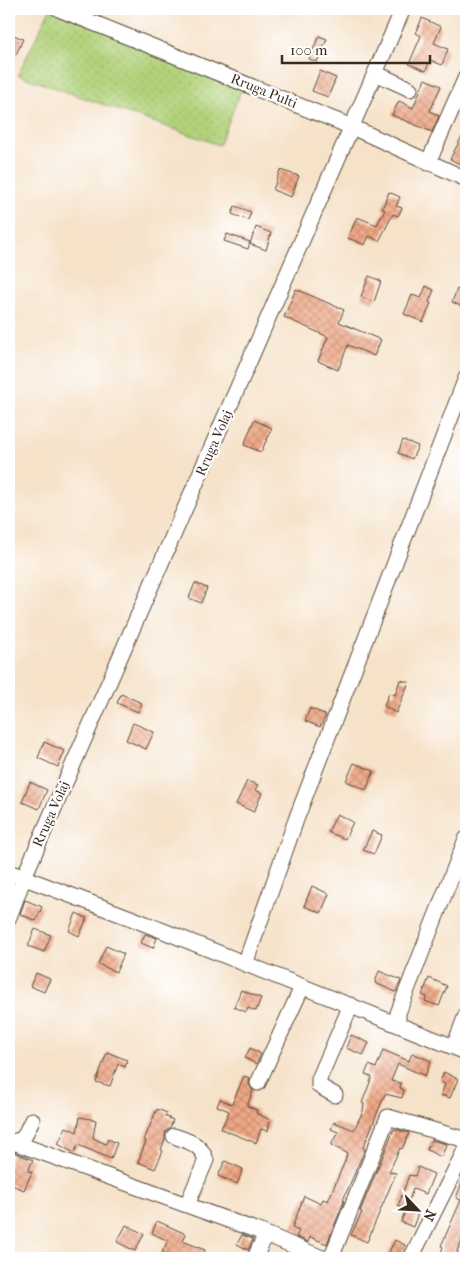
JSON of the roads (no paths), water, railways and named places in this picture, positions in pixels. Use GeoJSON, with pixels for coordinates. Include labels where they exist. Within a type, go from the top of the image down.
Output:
{"type":"FeatureCollection","features":[{"type":"Feature","properties":{"kind":"street","name":"Rruga Pulti"},"geometry":{"type":"LineString","coordinates":[[59,9],[352,127],[466,179]]}},
{"type":"Feature","properties":{"kind":"street","name":"Rruga Volaj"},"geometry":{"type":"LineString","coordinates":[[9,917],[24,877],[403,9]]}},
{"type":"Feature","properties":{"kind":"street"},"geometry":{"type":"LineString","coordinates":[[375,73],[410,89]]}},
{"type":"Feature","properties":{"kind":"street"},"geometry":{"type":"LineString","coordinates":[[428,163],[466,77]]}},
{"type":"Feature","properties":{"kind":"street"},"geometry":{"type":"LineString","coordinates":[[245,964],[297,817],[466,378]]}},
{"type":"Feature","properties":{"kind":"street"},"geometry":{"type":"LineString","coordinates":[[398,1024],[398,1013],[466,839]]}},
{"type":"Feature","properties":{"kind":"street"},"geometry":{"type":"LineString","coordinates":[[9,872],[460,1050],[466,1015]]}},
{"type":"Feature","properties":{"kind":"street"},"geometry":{"type":"LineString","coordinates":[[258,1083],[302,987]]}},
{"type":"Feature","properties":{"kind":"street"},"geometry":{"type":"LineString","coordinates":[[335,1095],[319,1086],[319,1079],[350,1005]]}},
{"type":"Feature","properties":{"kind":"street"},"geometry":{"type":"LineString","coordinates":[[331,1258],[388,1116],[466,1140]]}},
{"type":"Feature","properties":{"kind":"street"},"geometry":{"type":"LineString","coordinates":[[11,1141],[23,1139],[32,1120]]}},
{"type":"Feature","properties":{"kind":"street"},"geometry":{"type":"LineString","coordinates":[[174,1136],[196,1145],[204,1153],[206,1160],[187,1205]]}},
{"type":"Feature","properties":{"kind":"street"},"geometry":{"type":"LineString","coordinates":[[11,1141],[265,1234],[322,1258]]}},
{"type":"Feature","properties":{"kind":"street"},"geometry":{"type":"LineString","coordinates":[[411,1258],[466,1148]]}},
{"type":"Feature","properties":{"kind":"street"},"geometry":{"type":"LineString","coordinates":[[255,1258],[265,1234]]}}]}
